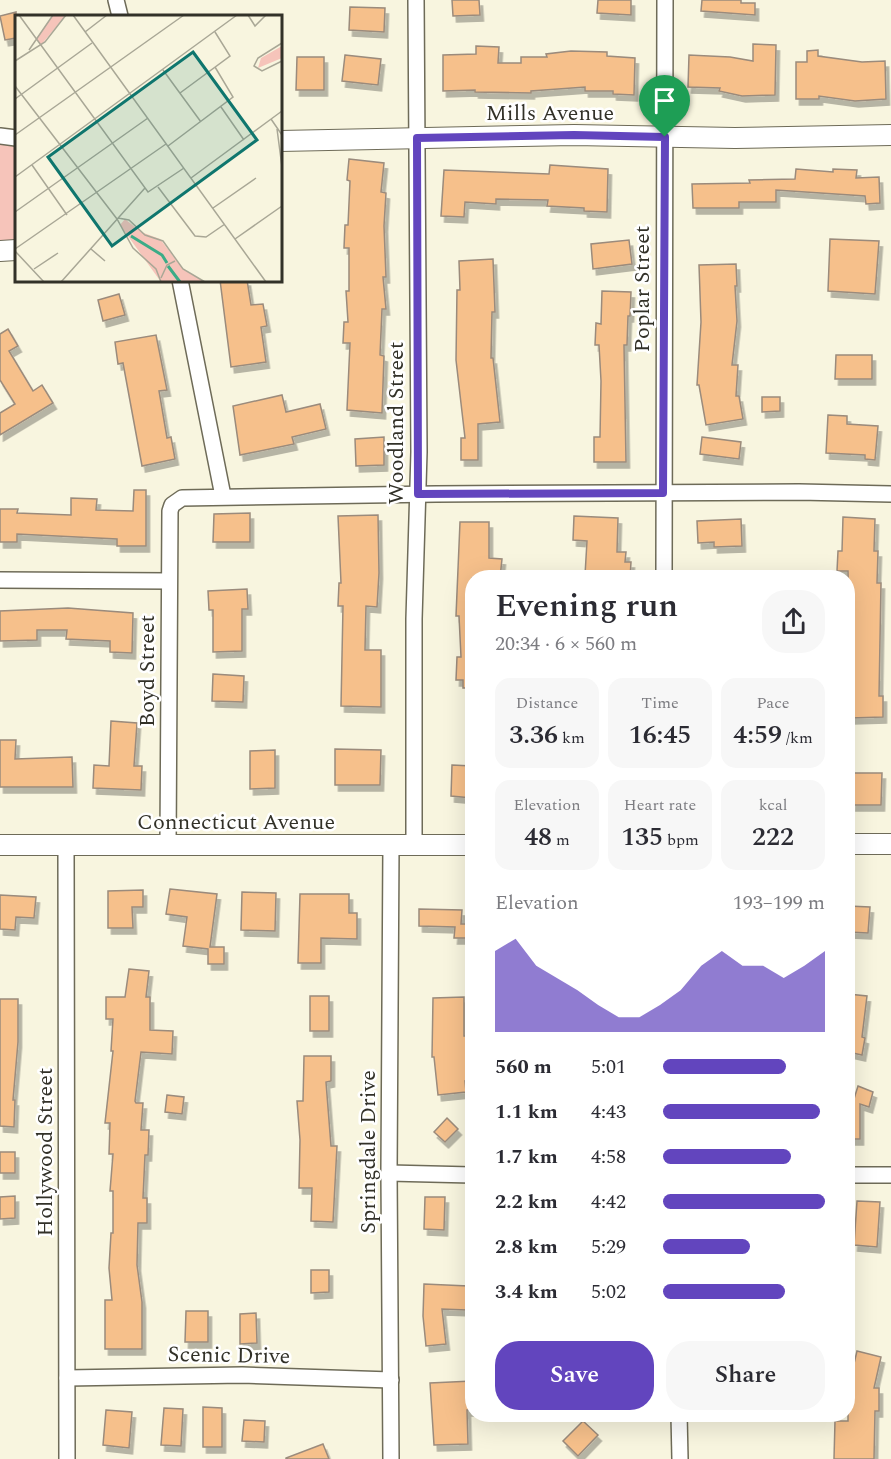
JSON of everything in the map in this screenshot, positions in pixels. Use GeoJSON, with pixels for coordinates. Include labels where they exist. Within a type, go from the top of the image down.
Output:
{"type":"FeatureCollection","features":[{"type":"Feature","properties":{"kind":"street"},"geometry":{"type":"LineString","coordinates":[[116,0],[120,15]]}},
{"type":"Feature","properties":{"kind":"street","name":"Woodland Street"},"geometry":{"type":"LineString","coordinates":[[414,845],[414,619],[418,494],[416,0]]}},
{"type":"Feature","properties":{"kind":"street","name":"Poplar Street"},"geometry":{"type":"LineString","coordinates":[[664,570],[665,0]]}},
{"type":"Feature","properties":{"kind":"street","name":"Mills Avenue"},"geometry":{"type":"LineString","coordinates":[[282,141],[574,135],[746,138],[891,135]]}},
{"type":"Feature","properties":{"kind":"street"},"geometry":{"type":"LineString","coordinates":[[0,136],[15,138]]}},
{"type":"Feature","properties":{"kind":"street"},"geometry":{"type":"LineString","coordinates":[[0,251],[15,250]]}},
{"type":"Feature","properties":{"kind":"street"},"geometry":{"type":"LineString","coordinates":[[180,282],[223,496],[891,494]]}},
{"type":"Feature","properties":{"kind":"street","name":"Boyd Street"},"geometry":{"type":"LineString","coordinates":[[168,845],[170,511],[178,500],[188,497],[223,496]]}},
{"type":"Feature","properties":{"kind":"street"},"geometry":{"type":"LineString","coordinates":[[0,580],[169,581]]}},
{"type":"Feature","properties":{"kind":"street","name":"Springdale Drive"},"geometry":{"type":"LineString","coordinates":[[391,844],[389,1173],[392,1459]]}},
{"type":"Feature","properties":{"kind":"street"},"geometry":{"type":"LineString","coordinates":[[855,844],[891,844]]}},
{"type":"Feature","properties":{"kind":"street","name":"Hollywood Street"},"geometry":{"type":"LineString","coordinates":[[66,845],[67,1459]]}},
{"type":"Feature","properties":{"kind":"street","name":"Connecticut Avenue"},"geometry":{"type":"LineString","coordinates":[[0,846],[465,845]]}},
{"type":"Feature","properties":{"kind":"street"},"geometry":{"type":"LineString","coordinates":[[389,1173],[465,1174]]}},
{"type":"Feature","properties":{"kind":"street"},"geometry":{"type":"LineString","coordinates":[[855,1175],[891,1175]]}},
{"type":"Feature","properties":{"kind":"street","name":"Scenic Drive"},"geometry":{"type":"LineString","coordinates":[[67,1378],[222,1375],[391,1380]]}},
{"type":"Feature","properties":{"kind":"street"},"geometry":{"type":"LineString","coordinates":[[679,1422],[680,1459]]}},
{"type":"Feature","properties":{"kind":"shaded area"},"geometry":{"type":"Polygon","coordinates":[[[0,136],[15,138],[15,250],[0,251],[0,136]]]}},
{"type":"Feature","properties":{"kind":"building"},"geometry":{"type":"Polygon","coordinates":[[[452,0],[479,0],[480,15],[453,16],[452,0]]]}},
{"type":"Feature","properties":{"kind":"building"},"geometry":{"type":"Polygon","coordinates":[[[598,0],[631,0],[631,15],[597,13],[598,0]]]}},
{"type":"Feature","properties":{"kind":"building"},"geometry":{"type":"Polygon","coordinates":[[[702,0],[741,0],[741,3],[755,3],[755,15],[701,11],[702,0]]]}},
{"type":"Feature","properties":{"kind":"building"},"geometry":{"type":"Polygon","coordinates":[[[350,7],[385,8],[384,32],[349,30],[350,7]]]}},
{"type":"Feature","properties":{"kind":"building"},"geometry":{"type":"Polygon","coordinates":[[[16,12],[15,38],[5,40],[0,16],[16,12]]]}},
{"type":"Feature","properties":{"kind":"building"},"geometry":{"type":"Polygon","coordinates":[[[753,44],[776,45],[775,95],[742,96],[719,91],[720,88],[688,87],[689,55],[730,57],[753,61],[753,44]]]}},
{"type":"Feature","properties":{"kind":"building"},"geometry":{"type":"Polygon","coordinates":[[[476,46],[499,47],[498,63],[521,63],[521,57],[547,57],[546,54],[571,51],[607,52],[607,56],[635,58],[634,95],[613,94],[613,91],[585,91],[585,87],[531,91],[531,93],[443,91],[443,55],[476,54],[476,46]]]}},
{"type":"Feature","properties":{"kind":"building"},"geometry":{"type":"Polygon","coordinates":[[[818,50],[818,56],[862,62],[885,61],[886,99],[855,101],[819,96],[819,99],[796,99],[796,62],[807,62],[807,51],[818,50]]]}},
{"type":"Feature","properties":{"kind":"building"},"geometry":{"type":"Polygon","coordinates":[[[345,55],[381,59],[378,85],[342,81],[345,55]]]}},
{"type":"Feature","properties":{"kind":"building"},"geometry":{"type":"Polygon","coordinates":[[[297,57],[324,57],[324,90],[296,90],[297,57]]]}},
{"type":"Feature","properties":{"kind":"building"},"geometry":{"type":"Polygon","coordinates":[[[349,159],[384,163],[381,192],[386,193],[384,226],[386,277],[383,277],[386,309],[382,309],[380,355],[384,356],[382,413],[347,410],[350,343],[343,343],[344,322],[348,322],[346,291],[349,291],[349,248],[344,248],[345,225],[348,225],[349,159]]]}},
{"type":"Feature","properties":{"kind":"building"},"geometry":{"type":"Polygon","coordinates":[[[550,165],[608,169],[607,212],[547,206],[548,200],[496,199],[496,204],[465,202],[464,217],[441,216],[444,170],[549,174],[550,165]]]}},
{"type":"Feature","properties":{"kind":"building"},"geometry":{"type":"Polygon","coordinates":[[[796,169],[833,172],[833,169],[857,170],[856,178],[879,177],[880,203],[866,204],[865,196],[776,190],[776,202],[739,202],[739,208],[693,208],[692,184],[750,183],[749,180],[795,179],[796,169]]]}},
{"type":"Feature","properties":{"kind":"building"},"geometry":{"type":"Polygon","coordinates":[[[830,239],[879,241],[875,294],[828,291],[830,239]]]}},
{"type":"Feature","properties":{"kind":"building"},"geometry":{"type":"Polygon","coordinates":[[[629,240],[632,264],[593,269],[591,244],[629,240]]]}},
{"type":"Feature","properties":{"kind":"building"},"geometry":{"type":"Polygon","coordinates":[[[493,259],[495,312],[492,312],[491,358],[493,358],[500,422],[478,424],[478,460],[461,460],[461,438],[465,438],[456,360],[457,290],[460,290],[459,261],[493,259]]]}},
{"type":"Feature","properties":{"kind":"building"},"geometry":{"type":"Polygon","coordinates":[[[736,264],[737,321],[732,365],[738,365],[736,396],[739,396],[743,419],[706,425],[699,385],[697,385],[701,322],[699,265],[736,264]]]}},
{"type":"Feature","properties":{"kind":"building"},"geometry":{"type":"Polygon","coordinates":[[[220,282],[247,282],[251,305],[263,304],[267,326],[261,327],[266,362],[231,367],[220,282]]]}},
{"type":"Feature","properties":{"kind":"building"},"geometry":{"type":"Polygon","coordinates":[[[602,291],[631,292],[627,345],[624,345],[626,462],[594,462],[594,437],[600,437],[601,381],[599,345],[595,345],[596,323],[601,324],[602,291]]]}},
{"type":"Feature","properties":{"kind":"building"},"geometry":{"type":"Polygon","coordinates":[[[119,294],[125,315],[103,321],[98,300],[119,294]]]}},
{"type":"Feature","properties":{"kind":"building"},"geometry":{"type":"Polygon","coordinates":[[[8,329],[18,346],[9,351],[33,391],[42,385],[53,403],[0,435],[0,413],[15,404],[0,380],[0,334],[8,329]]]}},
{"type":"Feature","properties":{"kind":"building"},"geometry":{"type":"Polygon","coordinates":[[[156,335],[167,390],[159,391],[167,438],[171,437],[175,459],[142,466],[123,363],[118,364],[115,342],[156,335]]]}},
{"type":"Feature","properties":{"kind":"building"},"geometry":{"type":"Polygon","coordinates":[[[836,355],[872,355],[872,379],[835,379],[836,355]]]}},
{"type":"Feature","properties":{"kind":"building"},"geometry":{"type":"Polygon","coordinates":[[[282,395],[286,412],[320,404],[326,429],[292,437],[294,444],[240,455],[233,406],[282,395]]]}},
{"type":"Feature","properties":{"kind":"building"},"geometry":{"type":"Polygon","coordinates":[[[762,397],[780,397],[780,411],[762,412],[762,397]]]}},
{"type":"Feature","properties":{"kind":"building"},"geometry":{"type":"Polygon","coordinates":[[[828,415],[847,416],[847,424],[878,426],[875,460],[865,459],[865,455],[826,453],[828,415]]]}},
{"type":"Feature","properties":{"kind":"building"},"geometry":{"type":"Polygon","coordinates":[[[384,437],[384,465],[356,466],[355,439],[384,437]]]}},
{"type":"Feature","properties":{"kind":"building"},"geometry":{"type":"Polygon","coordinates":[[[702,437],[741,442],[739,459],[700,454],[702,437]]]}},
{"type":"Feature","properties":{"kind":"building"},"geometry":{"type":"Polygon","coordinates":[[[134,490],[146,490],[146,546],[117,546],[117,539],[17,534],[17,542],[0,542],[0,509],[18,509],[17,513],[71,515],[71,498],[97,499],[96,510],[133,511],[134,490]]]}},
{"type":"Feature","properties":{"kind":"building"},"geometry":{"type":"Polygon","coordinates":[[[250,513],[250,542],[213,542],[214,514],[250,513]]]}},
{"type":"Feature","properties":{"kind":"building"},"geometry":{"type":"Polygon","coordinates":[[[378,515],[377,607],[366,606],[365,650],[381,650],[381,707],[341,706],[343,606],[338,606],[339,583],[341,583],[338,516],[378,515]]]}},
{"type":"Feature","properties":{"kind":"building"},"geometry":{"type":"Polygon","coordinates":[[[574,516],[618,518],[617,552],[626,552],[625,562],[631,562],[630,570],[585,570],[587,541],[573,540],[574,516]]]}},
{"type":"Feature","properties":{"kind":"building"},"geometry":{"type":"Polygon","coordinates":[[[843,517],[875,519],[874,551],[878,551],[877,583],[881,583],[879,696],[883,696],[883,717],[855,718],[855,570],[837,570],[838,551],[842,551],[843,517]]]}},
{"type":"Feature","properties":{"kind":"building"},"geometry":{"type":"Polygon","coordinates":[[[741,519],[742,546],[714,547],[714,542],[698,543],[697,521],[741,519]]]}},
{"type":"Feature","properties":{"kind":"building"},"geometry":{"type":"Polygon","coordinates":[[[460,522],[489,522],[489,558],[502,559],[501,570],[465,570],[465,688],[463,688],[463,680],[456,680],[457,657],[461,657],[459,616],[456,616],[460,522]]]}},
{"type":"Feature","properties":{"kind":"building"},"geometry":{"type":"Polygon","coordinates":[[[247,589],[248,609],[242,609],[242,651],[213,652],[213,610],[209,610],[208,591],[247,589]]]}},
{"type":"Feature","properties":{"kind":"building"},"geometry":{"type":"Polygon","coordinates":[[[68,608],[133,613],[132,653],[110,652],[110,641],[66,639],[67,630],[37,630],[37,640],[0,641],[0,611],[68,608]]]}},
{"type":"Feature","properties":{"kind":"building"},"geometry":{"type":"Polygon","coordinates":[[[213,674],[244,676],[243,702],[212,701],[213,674]]]}},
{"type":"Feature","properties":{"kind":"building"},"geometry":{"type":"Polygon","coordinates":[[[111,721],[137,723],[134,766],[142,766],[141,790],[93,788],[94,765],[109,766],[111,721]]]}},
{"type":"Feature","properties":{"kind":"building"},"geometry":{"type":"Polygon","coordinates":[[[0,740],[16,740],[15,759],[72,757],[73,787],[0,787],[0,740]]]}},
{"type":"Feature","properties":{"kind":"building"},"geometry":{"type":"Polygon","coordinates":[[[335,749],[381,750],[380,785],[335,785],[335,749]]]}},
{"type":"Feature","properties":{"kind":"building"},"geometry":{"type":"Polygon","coordinates":[[[275,750],[275,788],[250,789],[250,751],[275,750]]]}},
{"type":"Feature","properties":{"kind":"building"},"geometry":{"type":"Polygon","coordinates":[[[452,765],[465,766],[465,797],[451,796],[452,765]]]}},
{"type":"Feature","properties":{"kind":"building"},"geometry":{"type":"Polygon","coordinates":[[[855,773],[882,773],[881,805],[855,805],[855,773]]]}},
{"type":"Feature","properties":{"kind":"building"},"geometry":{"type":"Polygon","coordinates":[[[170,889],[217,894],[210,947],[224,947],[224,964],[208,964],[208,949],[183,946],[187,917],[166,914],[170,889]]]}},
{"type":"Feature","properties":{"kind":"building"},"geometry":{"type":"Polygon","coordinates":[[[143,890],[143,907],[132,907],[133,928],[108,928],[108,891],[143,890]]]}},
{"type":"Feature","properties":{"kind":"building"},"geometry":{"type":"Polygon","coordinates":[[[242,892],[276,893],[275,931],[241,930],[242,892]]]}},
{"type":"Feature","properties":{"kind":"building"},"geometry":{"type":"Polygon","coordinates":[[[300,894],[349,894],[349,913],[357,913],[357,939],[321,938],[321,963],[298,963],[300,894]]]}},
{"type":"Feature","properties":{"kind":"building"},"geometry":{"type":"Polygon","coordinates":[[[0,895],[36,897],[34,918],[16,917],[15,930],[0,929],[0,895]]]}},
{"type":"Feature","properties":{"kind":"building"},"geometry":{"type":"Polygon","coordinates":[[[855,906],[870,907],[868,933],[855,932],[855,906]]]}},
{"type":"Feature","properties":{"kind":"building"},"geometry":{"type":"Polygon","coordinates":[[[419,909],[462,910],[461,924],[465,924],[465,938],[454,938],[455,927],[419,926],[419,909]]]}},
{"type":"Feature","properties":{"kind":"building"},"geometry":{"type":"Polygon","coordinates":[[[129,969],[149,971],[146,997],[150,997],[150,1030],[173,1031],[172,1054],[141,1052],[135,1101],[143,1103],[141,1130],[149,1130],[143,1198],[147,1198],[147,1223],[138,1223],[137,1265],[142,1302],[142,1349],[105,1349],[105,1300],[112,1300],[109,1268],[111,1233],[113,1233],[113,1191],[110,1191],[113,1154],[109,1154],[110,1123],[105,1123],[113,1051],[111,1051],[113,1019],[106,1019],[106,997],[125,997],[129,969]]]}},
{"type":"Feature","properties":{"kind":"building"},"geometry":{"type":"Polygon","coordinates":[[[855,995],[867,996],[862,1055],[855,1054],[855,995]]]}},
{"type":"Feature","properties":{"kind":"building"},"geometry":{"type":"Polygon","coordinates":[[[310,996],[329,996],[329,1031],[310,1031],[310,996]]]}},
{"type":"Feature","properties":{"kind":"building"},"geometry":{"type":"Polygon","coordinates":[[[464,997],[465,1092],[438,1095],[434,1057],[432,1057],[433,998],[464,997]]]}},
{"type":"Feature","properties":{"kind":"building"},"geometry":{"type":"Polygon","coordinates":[[[0,999],[18,999],[18,1042],[13,1100],[15,1100],[14,1127],[0,1126],[0,999]]]}},
{"type":"Feature","properties":{"kind":"building"},"geometry":{"type":"Polygon","coordinates":[[[304,1056],[331,1056],[331,1081],[326,1082],[331,1146],[337,1146],[333,1222],[311,1221],[312,1188],[299,1188],[300,1140],[297,1101],[303,1101],[304,1056]]]}},
{"type":"Feature","properties":{"kind":"building"},"geometry":{"type":"Polygon","coordinates":[[[858,1086],[873,1092],[869,1107],[860,1104],[860,1139],[855,1139],[855,1096],[858,1086]]]}},
{"type":"Feature","properties":{"kind":"building"},"geometry":{"type":"Polygon","coordinates":[[[167,1095],[184,1097],[182,1114],[165,1112],[167,1095]]]}},
{"type":"Feature","properties":{"kind":"building"},"geometry":{"type":"Polygon","coordinates":[[[447,1118],[458,1129],[445,1142],[434,1132],[447,1118]]]}},
{"type":"Feature","properties":{"kind":"building"},"geometry":{"type":"Polygon","coordinates":[[[0,1152],[15,1152],[15,1173],[0,1173],[0,1152]]]}},
{"type":"Feature","properties":{"kind":"building"},"geometry":{"type":"Polygon","coordinates":[[[15,1196],[15,1218],[0,1219],[0,1197],[15,1196]]]}},
{"type":"Feature","properties":{"kind":"building"},"geometry":{"type":"Polygon","coordinates":[[[425,1197],[445,1197],[444,1230],[424,1229],[425,1197]]]}},
{"type":"Feature","properties":{"kind":"building"},"geometry":{"type":"Polygon","coordinates":[[[857,1201],[880,1202],[877,1247],[855,1245],[857,1201]]]}},
{"type":"Feature","properties":{"kind":"building"},"geometry":{"type":"Polygon","coordinates":[[[311,1270],[329,1270],[329,1292],[311,1293],[311,1270]]]}},
{"type":"Feature","properties":{"kind":"building"},"geometry":{"type":"Polygon","coordinates":[[[424,1284],[465,1286],[465,1310],[442,1309],[446,1344],[426,1346],[423,1316],[424,1284]]]}},
{"type":"Feature","properties":{"kind":"building"},"geometry":{"type":"Polygon","coordinates":[[[186,1311],[208,1311],[208,1342],[185,1342],[186,1311]]]}},
{"type":"Feature","properties":{"kind":"building"},"geometry":{"type":"Polygon","coordinates":[[[256,1313],[257,1343],[240,1344],[240,1314],[256,1313]]]}},
{"type":"Feature","properties":{"kind":"building"},"geometry":{"type":"Polygon","coordinates":[[[857,1351],[881,1357],[874,1388],[879,1388],[879,1411],[875,1411],[874,1459],[834,1459],[835,1422],[855,1422],[857,1351]]]}},
{"type":"Feature","properties":{"kind":"building"},"geometry":{"type":"Polygon","coordinates":[[[465,1381],[465,1422],[467,1422],[468,1444],[434,1445],[430,1383],[465,1381]]]}},
{"type":"Feature","properties":{"kind":"building"},"geometry":{"type":"Polygon","coordinates":[[[203,1407],[222,1408],[222,1447],[203,1447],[203,1407]]]}},
{"type":"Feature","properties":{"kind":"building"},"geometry":{"type":"Polygon","coordinates":[[[164,1408],[183,1409],[181,1446],[161,1445],[164,1408]]]}},
{"type":"Feature","properties":{"kind":"building"},"geometry":{"type":"Polygon","coordinates":[[[106,1410],[132,1412],[129,1448],[103,1445],[106,1410]]]}},
{"type":"Feature","properties":{"kind":"building"},"geometry":{"type":"Polygon","coordinates":[[[244,1420],[265,1421],[264,1442],[242,1441],[244,1420]]]}},
{"type":"Feature","properties":{"kind":"building"},"geometry":{"type":"Polygon","coordinates":[[[582,1422],[598,1435],[578,1456],[563,1441],[582,1422]]]}},
{"type":"Feature","properties":{"kind":"building"},"geometry":{"type":"Polygon","coordinates":[[[323,1444],[329,1459],[286,1459],[286,1458],[323,1444]]]}},
{"type":"Feature","properties":{"kind":"route"},"geometry":{"type":"LineString","coordinates":[[574,135],[665,137],[663,493],[418,494],[417,138],[574,135]]}}]}
